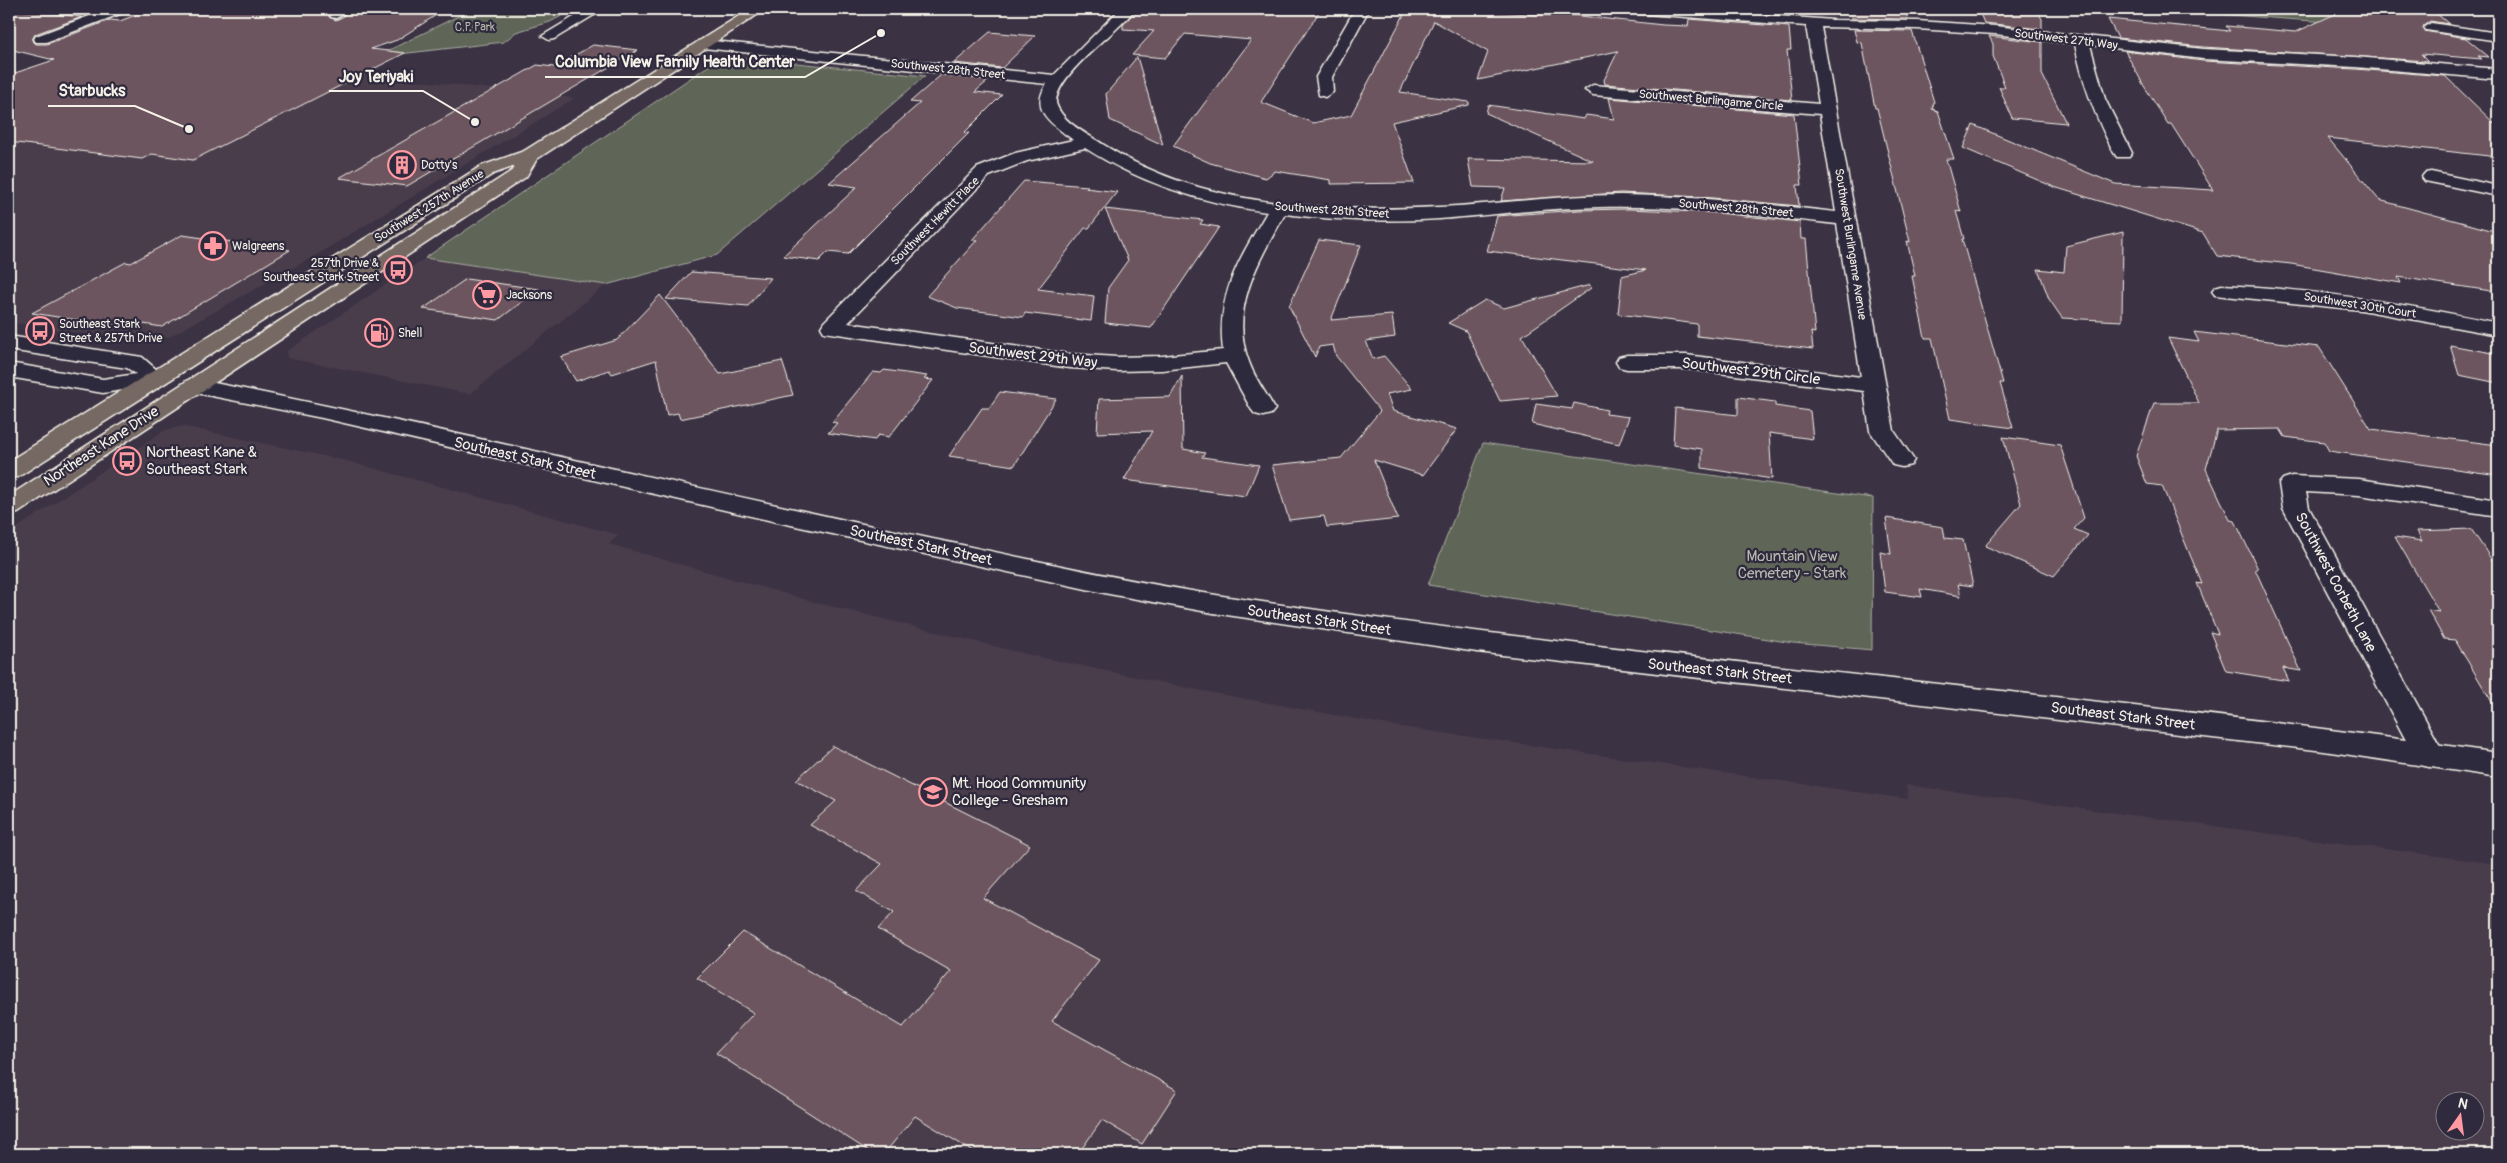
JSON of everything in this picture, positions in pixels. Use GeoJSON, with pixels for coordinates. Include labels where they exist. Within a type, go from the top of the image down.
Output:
{"type":"FeatureCollection","features":[{"type":"Feature","properties":{"kind":"main road","name":"Southwest 257th Avenue"},"geometry":{"type":"LineString","coordinates":[[155,378],[487,170],[530,155],[759,9]]}},
{"type":"Feature","properties":{"kind":"main road","name":"Southwest 257th Avenue"},"geometry":{"type":"LineString","coordinates":[[194,386],[520,173],[530,155]]}},
{"type":"Feature","properties":{"kind":"main road","name":"Southeast Stark Street"},"geometry":{"type":"LineString","coordinates":[[155,378],[194,386]]}},
{"type":"Feature","properties":{"kind":"main road","name":"Northeast Kane Drive"},"geometry":{"type":"LineString","coordinates":[[9,472],[155,378]]}},
{"type":"Feature","properties":{"kind":"main road","name":"Northeast Kane Drive"},"geometry":{"type":"LineString","coordinates":[[9,507],[194,386]]}},
{"type":"Feature","properties":{"kind":"street"},"geometry":{"type":"LineString","coordinates":[[42,39],[120,9]]}},
{"type":"Feature","properties":{"kind":"street"},"geometry":{"type":"LineString","coordinates":[[549,36],[597,9]]}},
{"type":"Feature","properties":{"kind":"street"},"geometry":{"type":"LineString","coordinates":[[1057,80],[1128,9]]}},
{"type":"Feature","properties":{"kind":"street"},"geometry":{"type":"LineString","coordinates":[[1325,92],[1324,77],[1362,9]]}},
{"type":"Feature","properties":{"kind":"street","name":"Southwest 27th Way"},"geometry":{"type":"LineString","coordinates":[[1633,9],[1813,22],[1943,26],[2203,54],[2355,62],[2498,74]]}},
{"type":"Feature","properties":{"kind":"street","name":"Southwest Burlingame Avenue"},"geometry":{"type":"LineString","coordinates":[[1813,22],[1882,430],[1902,460]]}},
{"type":"Feature","properties":{"kind":"street"},"geometry":{"type":"LineString","coordinates":[[2431,27],[2498,37]]}},
{"type":"Feature","properties":{"kind":"street"},"geometry":{"type":"LineString","coordinates":[[2082,40],[2086,64],[2098,106],[2123,153]]}},
{"type":"Feature","properties":{"kind":"street","name":"Southwest 28th Street"},"geometry":{"type":"LineString","coordinates":[[704,44],[1057,80],[1047,98],[1048,108],[1054,117],[1088,142],[1141,172],[1168,182],[1209,194],[1280,208],[1318,212],[1402,214],[1538,204],[1629,201],[1704,204],[1847,219]]}},
{"type":"Feature","properties":{"kind":"street","name":"Southwest Burlingame Circle"},"geometry":{"type":"LineString","coordinates":[[1593,90],[1828,110]]}},
{"type":"Feature","properties":{"kind":"street","name":"Southwest Hewitt Place"},"geometry":{"type":"LineString","coordinates":[[832,326],[983,172],[1001,163],[1024,156],[1088,142]]}},
{"type":"Feature","properties":{"kind":"street"},"geometry":{"type":"LineString","coordinates":[[2431,178],[2498,191]]}},
{"type":"Feature","properties":{"kind":"street"},"geometry":{"type":"LineString","coordinates":[[1263,409],[1235,355],[1231,308],[1237,283],[1280,208]]}},
{"type":"Feature","properties":{"kind":"street","name":"Southwest 30th Court"},"geometry":{"type":"LineString","coordinates":[[2222,291],[2275,292],[2357,303],[2498,329]]}},
{"type":"Feature","properties":{"kind":"street","name":"Southwest 29th Way"},"geometry":{"type":"LineString","coordinates":[[832,326],[1088,362],[1117,364],[1162,363],[1235,355]]}},
{"type":"Feature","properties":{"kind":"street","name":"Southeast Stark Street"},"geometry":{"type":"LineString","coordinates":[[9,342],[134,362],[155,378]]}},
{"type":"Feature","properties":{"kind":"street","name":"Southwest 29th Circle"},"geometry":{"type":"LineString","coordinates":[[1627,362],[1686,362],[1874,385]]}},
{"type":"Feature","properties":{"kind":"street","name":"Southeast Stark Street"},"geometry":{"type":"LineString","coordinates":[[9,370],[103,386],[155,378]]}},
{"type":"Feature","properties":{"kind":"street","name":"Southeast Stark Street"},"geometry":{"type":"LineString","coordinates":[[194,386],[322,411],[816,523],[1109,585],[1213,604],[1477,642],[2183,723],[2498,765]]}},
{"type":"Feature","properties":{"kind":"street","name":"Southwest Corbeth Lane"},"geometry":{"type":"LineString","coordinates":[[2429,755],[2296,508],[2292,484],[2359,487],[2498,508]]}},
{"type":"Feature","properties":{"kind":"shaded area"},"geometry":{"type":"Polygon","coordinates":[[[137,50],[575,98],[318,254],[169,337],[136,342],[9,322],[9,98],[19,99],[137,50]]]}},
{"type":"Feature","properties":{"kind":"shaded area"},"geometry":{"type":"Polygon","coordinates":[[[425,258],[606,285],[470,394],[287,358],[287,351],[425,258]]]}},
{"type":"Feature","properties":{"kind":"shaded area","name":"Mt. Hood Community College - Gresham"},"geometry":{"type":"Polygon","coordinates":[[[182,426],[343,460],[619,535],[609,544],[818,603],[1030,655],[1198,690],[1394,726],[1908,799],[1906,785],[2498,864],[2498,1154],[9,1154],[9,533],[165,430],[182,426]]]}},
{"type":"Feature","properties":{"kind":"green space","name":"C.P. Park"},"geometry":{"type":"Polygon","coordinates":[[[472,9],[575,9],[550,22],[516,32],[504,42],[391,55],[343,73],[472,9]]]}},
{"type":"Feature","properties":{"kind":"green space"},"geometry":{"type":"Polygon","coordinates":[[[2146,9],[2324,9],[2338,22],[2327,22],[2146,9]]]}},
{"type":"Feature","properties":{"kind":"green space"},"geometry":{"type":"Polygon","coordinates":[[[737,57],[925,76],[717,255],[606,285],[425,258],[717,60],[737,57]]]}},
{"type":"Feature","properties":{"kind":"green space","name":"Mountain View Cemetery - Stark"},"geometry":{"type":"Polygon","coordinates":[[[1483,443],[1873,498],[1872,650],[1793,643],[1428,585],[1483,443]]]}},
{"type":"Feature","properties":{"kind":"building"},"geometry":{"type":"Polygon","coordinates":[[[9,9],[82,17],[35,34],[32,40],[36,44],[47,44],[110,20],[120,21],[151,9],[327,9],[329,17],[336,20],[344,16],[345,9],[441,12],[397,40],[371,49],[405,53],[193,160],[152,154],[142,159],[9,142],[9,75],[54,60],[9,49],[9,9]]]}},
{"type":"Feature","properties":{"kind":"building"},"geometry":{"type":"Polygon","coordinates":[[[1137,9],[1321,9],[1261,102],[1313,123],[1351,115],[1407,9],[1468,9],[1539,15],[1553,15],[1553,13],[1663,25],[1688,26],[1689,19],[1789,27],[1791,50],[1787,50],[1792,100],[1605,84],[1604,80],[1618,51],[1478,80],[1488,52],[1434,21],[1400,92],[1469,102],[1469,105],[1392,122],[1414,183],[1331,184],[1331,180],[1275,171],[1266,178],[1210,163],[1173,146],[1251,40],[1185,34],[1165,58],[1132,55],[1154,31],[1123,29],[1123,25],[1137,9]]]}},
{"type":"Feature","properties":{"kind":"building"},"geometry":{"type":"Polygon","coordinates":[[[1709,9],[1787,9],[1788,15],[1709,9]]]}},
{"type":"Feature","properties":{"kind":"building"},"geometry":{"type":"Polygon","coordinates":[[[1849,9],[1905,9],[1908,19],[1851,18],[1849,9]]]}},
{"type":"Feature","properties":{"kind":"building"},"geometry":{"type":"Polygon","coordinates":[[[1978,9],[2037,10],[2042,19],[2042,29],[1984,23],[1978,9]]]}},
{"type":"Feature","properties":{"kind":"building"},"geometry":{"type":"Polygon","coordinates":[[[2346,9],[2436,13],[2449,24],[2430,21],[2422,27],[2424,31],[2466,38],[2489,57],[2478,56],[2482,59],[2421,54],[2428,61],[2203,47],[2118,38],[2108,19],[2230,31],[2226,26],[2296,32],[2346,9]]]}},
{"type":"Feature","properties":{"kind":"building"},"geometry":{"type":"Polygon","coordinates":[[[1854,30],[1912,31],[1934,102],[1932,109],[1938,111],[1954,159],[1946,159],[1961,212],[1956,211],[1964,239],[1962,239],[2003,383],[2000,383],[2013,428],[1950,419],[1932,338],[1925,338],[1912,276],[1915,276],[1907,241],[1910,242],[1877,108],[1875,108],[1862,43],[1857,42],[1854,30]]]}},
{"type":"Feature","properties":{"kind":"building"},"geometry":{"type":"Polygon","coordinates":[[[990,32],[1035,36],[1002,68],[954,63],[990,32]]]}},
{"type":"Feature","properties":{"kind":"building"},"geometry":{"type":"Polygon","coordinates":[[[1989,36],[2042,42],[2042,74],[2066,123],[2012,118],[1999,87],[2005,87],[1993,56],[1993,44],[1989,36]]]}},
{"type":"Feature","properties":{"kind":"building"},"geometry":{"type":"Polygon","coordinates":[[[593,45],[638,50],[407,186],[339,178],[537,65],[554,67],[593,45]]]}},
{"type":"Feature","properties":{"kind":"building"},"geometry":{"type":"Polygon","coordinates":[[[2125,51],[2203,61],[2445,76],[2498,127],[2498,157],[2328,138],[2379,200],[2498,232],[2498,292],[2398,277],[2401,283],[2291,264],[2217,256],[2203,233],[2054,187],[1963,148],[1973,125],[2115,184],[2213,190],[2171,124],[2168,124],[2125,51]]]}},
{"type":"Feature","properties":{"kind":"building"},"geometry":{"type":"Polygon","coordinates":[[[1137,57],[1163,145],[1110,120],[1106,94],[1137,57]]]}},
{"type":"Feature","properties":{"kind":"building"},"geometry":{"type":"Polygon","coordinates":[[[941,75],[989,80],[975,92],[1002,95],[964,133],[969,133],[848,254],[828,252],[819,261],[783,256],[857,187],[829,183],[920,103],[910,102],[941,75]]]}},
{"type":"Feature","properties":{"kind":"building"},"geometry":{"type":"Polygon","coordinates":[[[1609,98],[1794,114],[1802,185],[1797,185],[1799,206],[1702,197],[1621,193],[1501,201],[1505,188],[1473,187],[1468,159],[1593,161],[1486,113],[1488,105],[1584,119],[1586,115],[1614,119],[1609,98]]]}},
{"type":"Feature","properties":{"kind":"building"},"geometry":{"type":"Polygon","coordinates":[[[1024,181],[1088,186],[1086,188],[1117,192],[1089,228],[1085,228],[1038,289],[1094,296],[1091,321],[1025,313],[1023,317],[957,308],[927,296],[977,240],[972,240],[1024,181]]]}},
{"type":"Feature","properties":{"kind":"building"},"geometry":{"type":"Polygon","coordinates":[[[1105,209],[1203,220],[1200,224],[1219,227],[1151,328],[1105,323],[1108,288],[1128,260],[1105,209]]]}},
{"type":"Feature","properties":{"kind":"building"},"geometry":{"type":"Polygon","coordinates":[[[1629,209],[1718,213],[1800,222],[1801,239],[1806,239],[1815,333],[1811,332],[1813,349],[1697,336],[1697,324],[1618,314],[1622,276],[1646,270],[1487,251],[1497,216],[1579,210],[1629,209]]]}},
{"type":"Feature","properties":{"kind":"building"},"geometry":{"type":"Polygon","coordinates":[[[2123,232],[2122,321],[2062,318],[2049,299],[2038,269],[2064,272],[2066,246],[2123,232]]]}},
{"type":"Feature","properties":{"kind":"building","name":"Walgreens"},"geometry":{"type":"Polygon","coordinates":[[[182,235],[290,250],[162,327],[131,322],[122,327],[32,313],[126,262],[131,263],[182,235]]]}},
{"type":"Feature","properties":{"kind":"building"},"geometry":{"type":"Polygon","coordinates":[[[1319,240],[1361,245],[1331,320],[1392,315],[1395,337],[1366,341],[1373,359],[1384,356],[1412,389],[1387,394],[1393,411],[1457,429],[1423,475],[1374,460],[1398,519],[1327,527],[1324,516],[1289,520],[1272,465],[1341,458],[1380,411],[1336,356],[1333,345],[1319,347],[1315,357],[1289,306],[1319,240]]]}},
{"type":"Feature","properties":{"kind":"building"},"geometry":{"type":"Polygon","coordinates":[[[691,272],[771,278],[748,306],[666,299],[691,272]]]}},
{"type":"Feature","properties":{"kind":"building","name":"Jacksons"},"geometry":{"type":"Polygon","coordinates":[[[466,279],[539,289],[498,320],[423,309],[466,279]]]}},
{"type":"Feature","properties":{"kind":"building"},"geometry":{"type":"Polygon","coordinates":[[[1590,285],[1591,288],[1522,336],[1557,396],[1500,401],[1466,331],[1448,323],[1485,300],[1504,308],[1590,285]]]}},
{"type":"Feature","properties":{"kind":"building"},"geometry":{"type":"Polygon","coordinates":[[[660,295],[720,374],[782,361],[793,395],[680,419],[678,413],[667,415],[656,360],[612,374],[609,370],[576,381],[561,357],[617,340],[660,295]]]}},
{"type":"Feature","properties":{"kind":"building"},"geometry":{"type":"Polygon","coordinates":[[[2194,332],[2319,347],[2371,429],[2498,445],[2498,475],[2329,451],[2324,442],[2285,437],[2280,429],[2217,430],[2206,469],[2230,520],[2235,521],[2258,569],[2255,569],[2301,671],[2283,668],[2289,681],[2226,671],[2210,632],[2218,634],[2197,583],[2202,584],[2162,486],[2147,484],[2136,456],[2154,403],[2199,403],[2168,338],[2199,342],[2194,332]]]}},
{"type":"Feature","properties":{"kind":"building"},"geometry":{"type":"Polygon","coordinates":[[[2450,345],[2498,354],[2498,383],[2459,375],[2450,345]]]}},
{"type":"Feature","properties":{"kind":"building"},"geometry":{"type":"Polygon","coordinates":[[[884,370],[927,376],[924,379],[933,380],[889,437],[878,435],[875,440],[828,433],[837,423],[832,422],[873,372],[881,373],[884,370]]]}},
{"type":"Feature","properties":{"kind":"building"},"geometry":{"type":"Polygon","coordinates":[[[1182,376],[1183,449],[1205,453],[1202,457],[1259,465],[1246,496],[1124,480],[1152,431],[1097,433],[1099,399],[1170,397],[1182,376]]]}},
{"type":"Feature","properties":{"kind":"building"},"geometry":{"type":"Polygon","coordinates":[[[1000,392],[1056,399],[1014,466],[949,456],[982,408],[989,408],[1000,392]]]}},
{"type":"Feature","properties":{"kind":"building"},"geometry":{"type":"Polygon","coordinates":[[[1738,397],[1775,402],[1775,406],[1810,411],[1813,439],[1769,433],[1772,479],[1702,468],[1702,449],[1673,445],[1675,408],[1738,415],[1738,397]]]}},
{"type":"Feature","properties":{"kind":"building"},"geometry":{"type":"Polygon","coordinates":[[[1574,403],[1607,410],[1606,414],[1629,417],[1619,444],[1532,424],[1536,404],[1572,409],[1574,403]]]}},
{"type":"Feature","properties":{"kind":"building"},"geometry":{"type":"Polygon","coordinates":[[[2003,437],[2060,445],[2084,518],[2074,529],[2088,535],[2054,576],[1985,546],[2021,504],[2003,437]]]}},
{"type":"Feature","properties":{"kind":"building"},"geometry":{"type":"Polygon","coordinates":[[[1886,518],[1943,527],[1945,538],[1963,540],[1973,586],[1958,584],[1961,596],[1920,589],[1922,597],[1885,592],[1880,552],[1891,554],[1886,518]]]}},
{"type":"Feature","properties":{"kind":"building"},"geometry":{"type":"Polygon","coordinates":[[[2471,529],[2498,569],[2498,712],[2455,640],[2444,639],[2428,610],[2439,612],[2395,537],[2422,541],[2417,531],[2471,529]]]}},
{"type":"Feature","properties":{"kind":"building"},"geometry":{"type":"Polygon","coordinates":[[[833,746],[1030,845],[983,898],[1099,960],[1052,1021],[1177,1090],[1142,1144],[1102,1120],[1078,1154],[977,1154],[915,1116],[884,1154],[873,1154],[716,1053],[754,1013],[697,978],[743,932],[903,1027],[951,971],[878,929],[894,912],[856,891],[882,864],[810,825],[836,801],[796,780],[833,746]]]}},
{"type":"Feature","properties":{"kind":"place","name":"Columbia View Family Health Center"},"geometry":{"type":"Point","coordinates":[881,33]}},
{"type":"Feature","properties":{"kind":"place","name":"Joy Teriyaki"},"geometry":{"type":"Point","coordinates":[475,122]}},
{"type":"Feature","properties":{"kind":"place","name":"Starbucks"},"geometry":{"type":"Point","coordinates":[189,129]}},
{"type":"Feature","properties":{"kind":"place","name":"Dotty's"},"geometry":{"type":"Point","coordinates":[402,165]}},
{"type":"Feature","properties":{"kind":"place","name":"Walgreens"},"geometry":{"type":"Point","coordinates":[213,246]}},
{"type":"Feature","properties":{"kind":"place","name":"257th Drive & Southeast Stark Street"},"geometry":{"type":"Point","coordinates":[398,270]}},
{"type":"Feature","properties":{"kind":"place","name":"Jacksons"},"geometry":{"type":"Point","coordinates":[487,295]}},
{"type":"Feature","properties":{"kind":"place","name":"Southeast Stark Street & 257th Drive"},"geometry":{"type":"Point","coordinates":[40,331]}},
{"type":"Feature","properties":{"kind":"place","name":"Shell"},"geometry":{"type":"Point","coordinates":[379,333]}},
{"type":"Feature","properties":{"kind":"place","name":"Northeast Kane & Southeast Stark"},"geometry":{"type":"Point","coordinates":[127,461]}},
{"type":"Feature","properties":{"kind":"place","name":"Mt. Hood Community College - Gresham"},"geometry":{"type":"Point","coordinates":[933,792]}}]}
